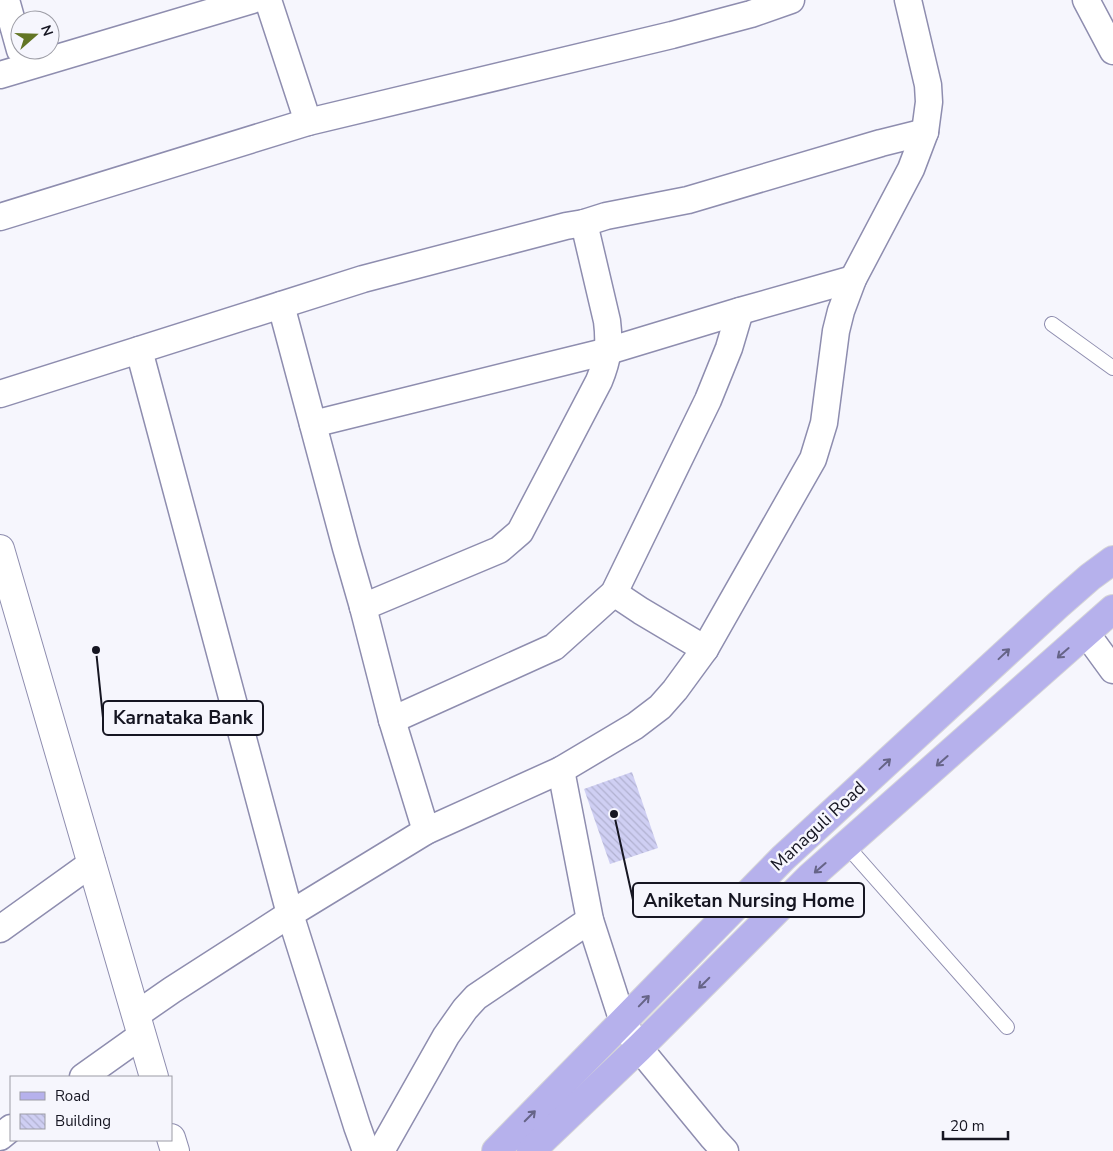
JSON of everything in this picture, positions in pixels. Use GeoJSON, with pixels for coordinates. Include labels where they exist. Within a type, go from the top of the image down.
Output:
{"type":"FeatureCollection","features":[{"type":"Feature","properties":{"kind":"main road","name":"Managuli Road"},"geometry":{"type":"LineString","coordinates":[[496,1151],[782,858],[1058,605],[1113,560]]}},
{"type":"Feature","properties":{"kind":"main road","name":"Managuli Road"},"geometry":{"type":"LineString","coordinates":[[531,1151],[639,1048],[810,876],[1113,609]]}},
{"type":"Feature","properties":{"kind":"street"},"geometry":{"type":"LineString","coordinates":[[6,0],[10,14]]}},
{"type":"Feature","properties":{"kind":"street"},"geometry":{"type":"LineString","coordinates":[[60,47],[252,0]]}},
{"type":"Feature","properties":{"kind":"street"},"geometry":{"type":"LineString","coordinates":[[268,0],[308,122]]}},
{"type":"Feature","properties":{"kind":"street"},"geometry":{"type":"LineString","coordinates":[[0,217],[308,122],[672,35],[746,7],[791,0]]}},
{"type":"Feature","properties":{"kind":"street"},"geometry":{"type":"LineString","coordinates":[[84,1076],[139,1025],[172,990],[290,914],[426,831],[561,770],[635,726],[660,707],[675,690],[705,650],[813,459],[824,423],[836,331],[841,311],[853,279],[911,169],[926,132],[929,102],[928,85],[908,0]]}},
{"type":"Feature","properties":{"kind":"street"},"geometry":{"type":"LineString","coordinates":[[1086,0],[1113,52]]}},
{"type":"Feature","properties":{"kind":"street"},"geometry":{"type":"LineString","coordinates":[[0,75],[17,60]]}},
{"type":"Feature","properties":{"kind":"street"},"geometry":{"type":"LineString","coordinates":[[0,394],[362,279],[606,216],[688,200],[881,143],[926,132]]}},
{"type":"Feature","properties":{"kind":"street"},"geometry":{"type":"LineString","coordinates":[[363,607],[499,550],[520,532],[605,366],[609,335],[607,321],[584,223]]}},
{"type":"Feature","properties":{"kind":"street"},"geometry":{"type":"LineString","coordinates":[[313,424],[608,351],[853,279]]}},
{"type":"Feature","properties":{"kind":"street"},"geometry":{"type":"LineString","coordinates":[[281,305],[392,720],[426,831]]}},
{"type":"Feature","properties":{"kind":"street"},"geometry":{"type":"LineString","coordinates":[[392,720],[554,647],[614,593],[708,400],[729,348],[740,311]]}},
{"type":"Feature","properties":{"kind":"street"},"geometry":{"type":"LineString","coordinates":[[139,350],[290,914],[366,1151]]}},
{"type":"Feature","properties":{"kind":"street"},"geometry":{"type":"LineString","coordinates":[[0,549],[154,1076]]}},
{"type":"Feature","properties":{"kind":"street"},"geometry":{"type":"LineString","coordinates":[[614,593],[705,650]]}},
{"type":"Feature","properties":{"kind":"street"},"geometry":{"type":"LineString","coordinates":[[1086,633],[1113,670]]}},
{"type":"Feature","properties":{"kind":"street"},"geometry":{"type":"LineString","coordinates":[[561,770],[590,920],[624,1022],[639,1048],[725,1151]]}},
{"type":"Feature","properties":{"kind":"street"},"geometry":{"type":"LineString","coordinates":[[0,929],[92,863]]}},
{"type":"Feature","properties":{"kind":"street"},"geometry":{"type":"LineString","coordinates":[[381,1151],[446,1036],[465,1009],[476,997],[590,920]]}},
{"type":"Feature","properties":{"kind":"street"},"geometry":{"type":"LineString","coordinates":[[0,1137],[10,1129]]}},
{"type":"Feature","properties":{"kind":"lane"},"geometry":{"type":"LineString","coordinates":[[1052,324],[1113,368]]}},
{"type":"Feature","properties":{"kind":"lane"},"geometry":{"type":"LineString","coordinates":[[846,845],[1007,1027]]}},
{"type":"Feature","properties":{"kind":"building"},"geometry":{"type":"Polygon","coordinates":[[[632,772],[658,848],[610,864],[584,789],[632,772]]]}},
{"type":"Feature","properties":{"kind":"place","name":"Karnataka Bank"},"geometry":{"type":"Point","coordinates":[96,650]}},
{"type":"Feature","properties":{"kind":"place","name":"Aniketan Nursing Home"},"geometry":{"type":"Point","coordinates":[614,814]}}]}
